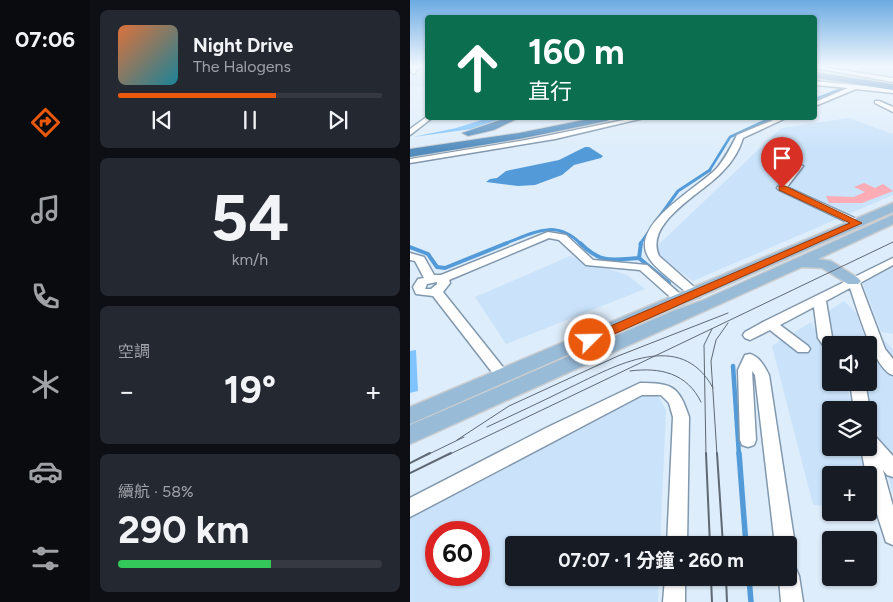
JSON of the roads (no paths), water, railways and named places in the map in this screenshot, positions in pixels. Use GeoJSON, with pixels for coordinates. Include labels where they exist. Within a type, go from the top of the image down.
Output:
{"type":"FeatureCollection","features":[{"type":"Feature","properties":{"kind":"highway"},"geometry":{"type":"LineString","coordinates":[[410,146],[481,130],[508,120]]}},
{"type":"Feature","properties":{"kind":"highway"},"geometry":{"type":"LineString","coordinates":[[410,146],[565,120]]}},
{"type":"Feature","properties":{"kind":"highway"},"geometry":{"type":"LineString","coordinates":[[410,153],[519,136],[597,120]]}},
{"type":"Feature","properties":{"kind":"main road"},"geometry":{"type":"LineString","coordinates":[[410,416],[688,297],[824,251],[857,223],[893,207]]}},
{"type":"Feature","properties":{"kind":"main road"},"geometry":{"type":"LineString","coordinates":[[410,435],[801,262],[893,218]]}},
{"type":"Feature","properties":{"kind":"main road"},"geometry":{"type":"LineString","coordinates":[[824,251],[853,281]]}},
{"type":"Feature","properties":{"kind":"street"},"geometry":{"type":"LineString","coordinates":[[817,103],[839,94]]}},
{"type":"Feature","properties":{"kind":"street"},"geometry":{"type":"LineString","coordinates":[[865,94],[893,98]]}},
{"type":"Feature","properties":{"kind":"street"},"geometry":{"type":"LineString","coordinates":[[885,96],[889,94]]}},
{"type":"Feature","properties":{"kind":"street"},"geometry":{"type":"LineString","coordinates":[[877,102],[893,110]]}},
{"type":"Feature","properties":{"kind":"street"},"geometry":{"type":"LineString","coordinates":[[410,133],[426,120]]}},
{"type":"Feature","properties":{"kind":"street"},"geometry":{"type":"LineString","coordinates":[[410,161],[521,143],[631,120]]}},
{"type":"Feature","properties":{"kind":"street"},"geometry":{"type":"LineString","coordinates":[[688,297],[654,258],[650,249],[654,231],[682,199],[719,171],[736,149],[740,136],[778,120]]}},
{"type":"Feature","properties":{"kind":"street"},"geometry":{"type":"LineString","coordinates":[[799,166],[782,188],[857,223]]}},
{"type":"Feature","properties":{"kind":"street"},"geometry":{"type":"LineString","coordinates":[[415,291],[548,235],[562,237],[590,263],[643,267],[688,297]]}},
{"type":"Feature","properties":{"kind":"street"},"geometry":{"type":"LineString","coordinates":[[410,256],[420,259],[503,376]]}},
{"type":"Feature","properties":{"kind":"street"},"geometry":{"type":"LineString","coordinates":[[750,335],[893,260]]}},
{"type":"Feature","properties":{"kind":"street"},"geometry":{"type":"LineString","coordinates":[[853,281],[879,350],[893,370]]}},
{"type":"Feature","properties":{"kind":"street"},"geometry":{"type":"LineString","coordinates":[[818,299],[825,336]]}},
{"type":"Feature","properties":{"kind":"street"},"geometry":{"type":"LineString","coordinates":[[770,324],[803,349]]}},
{"type":"Feature","properties":{"kind":"street"},"geometry":{"type":"LineString","coordinates":[[748,440],[745,370],[750,359],[757,366],[762,376],[783,536]]}},
{"type":"Feature","properties":{"kind":"street"},"geometry":{"type":"LineString","coordinates":[[410,508],[640,389],[663,389],[670,393],[676,401],[681,416],[677,536]]}},
{"type":"Feature","properties":{"kind":"street"},"geometry":{"type":"LineString","coordinates":[[877,451],[893,469]]}},
{"type":"Feature","properties":{"kind":"street"},"geometry":{"type":"LineString","coordinates":[[872,456],[878,489],[893,535]]}},
{"type":"Feature","properties":{"kind":"street"},"geometry":{"type":"LineString","coordinates":[[674,602],[675,586]]}},
{"type":"Feature","properties":{"kind":"street"},"geometry":{"type":"LineString","coordinates":[[790,586],[792,602]]}},
{"type":"Feature","properties":{"kind":"waterway"},"geometry":{"type":"LineString","coordinates":[[817,98],[827,94]]}},
{"type":"Feature","properties":{"kind":"waterway"},"geometry":{"type":"LineString","coordinates":[[709,170],[730,137],[767,120]]}},
{"type":"Feature","properties":{"kind":"waterway"},"geometry":{"type":"LineString","coordinates":[[657,220],[678,191],[709,170]]}},
{"type":"Feature","properties":{"kind":"waterway"},"geometry":{"type":"LineString","coordinates":[[504,244],[544,230],[562,231],[581,244]]}},
{"type":"Feature","properties":{"kind":"waterway"},"geometry":{"type":"LineString","coordinates":[[640,244],[650,230]]}},
{"type":"Feature","properties":{"kind":"waterway"},"geometry":{"type":"LineString","coordinates":[[410,247],[428,254],[437,267],[445,268],[507,243]]}},
{"type":"Feature","properties":{"kind":"waterway"},"geometry":{"type":"LineString","coordinates":[[639,258],[641,243]]}},
{"type":"Feature","properties":{"kind":"waterway"},"geometry":{"type":"LineString","coordinates":[[581,244],[601,258],[614,260],[639,258]]}},
{"type":"Feature","properties":{"kind":"waterway"},"geometry":{"type":"LineString","coordinates":[[639,258],[669,283]]}},
{"type":"Feature","properties":{"kind":"waterway"},"geometry":{"type":"LineString","coordinates":[[733,366],[739,455]]}},
{"type":"Feature","properties":{"kind":"waterway"},"geometry":{"type":"LineString","coordinates":[[739,453],[745,536]]}},
{"type":"Feature","properties":{"kind":"waterway"},"geometry":{"type":"LineString","coordinates":[[750,586],[751,602]]}},
{"type":"Feature","properties":{"kind":"tram line"},"geometry":{"type":"LineString","coordinates":[[653,357],[893,242]]}},
{"type":"Feature","properties":{"kind":"tram line"},"geometry":{"type":"LineString","coordinates":[[457,440],[509,406],[618,356],[728,313]]}},
{"type":"Feature","properties":{"kind":"tram line"},"geometry":{"type":"LineString","coordinates":[[713,388],[711,361],[716,340],[728,323]]}},
{"type":"Feature","properties":{"kind":"tram line"},"geometry":{"type":"LineString","coordinates":[[705,376],[704,345],[712,329]]}},
{"type":"Feature","properties":{"kind":"tram line"},"geometry":{"type":"LineString","coordinates":[[653,357],[666,356],[684,360],[700,370],[705,376]]}},
{"type":"Feature","properties":{"kind":"tram line"},"geometry":{"type":"LineString","coordinates":[[448,455],[653,357]]}},
{"type":"Feature","properties":{"kind":"tram line"},"geometry":{"type":"LineString","coordinates":[[487,427],[607,370],[627,362],[653,357]]}},
{"type":"Feature","properties":{"kind":"tram line"},"geometry":{"type":"LineString","coordinates":[[630,371],[652,370],[672,374],[688,384],[701,402]]}},
{"type":"Feature","properties":{"kind":"tram line"},"geometry":{"type":"LineString","coordinates":[[705,376],[713,388]]}},
{"type":"Feature","properties":{"kind":"tram line"},"geometry":{"type":"LineString","coordinates":[[705,376],[706,455]]}},
{"type":"Feature","properties":{"kind":"tram line"},"geometry":{"type":"LineString","coordinates":[[713,388],[717,455]]}},
{"type":"Feature","properties":{"kind":"tram line"},"geometry":{"type":"LineString","coordinates":[[427,455],[464,437]]}},
{"type":"Feature","properties":{"kind":"tram line"},"geometry":{"type":"LineString","coordinates":[[410,463],[430,453]]}},
{"type":"Feature","properties":{"kind":"tram line"},"geometry":{"type":"LineString","coordinates":[[410,473],[451,453]]}},
{"type":"Feature","properties":{"kind":"tram line"},"geometry":{"type":"LineString","coordinates":[[706,453],[710,536]]}},
{"type":"Feature","properties":{"kind":"tram line"},"geometry":{"type":"LineString","coordinates":[[717,453],[722,536]]}},
{"type":"Feature","properties":{"kind":"tram line"},"geometry":{"type":"LineString","coordinates":[[711,586],[712,602]]}},
{"type":"Feature","properties":{"kind":"tram line"},"geometry":{"type":"LineString","coordinates":[[726,586],[727,602]]}}]}
